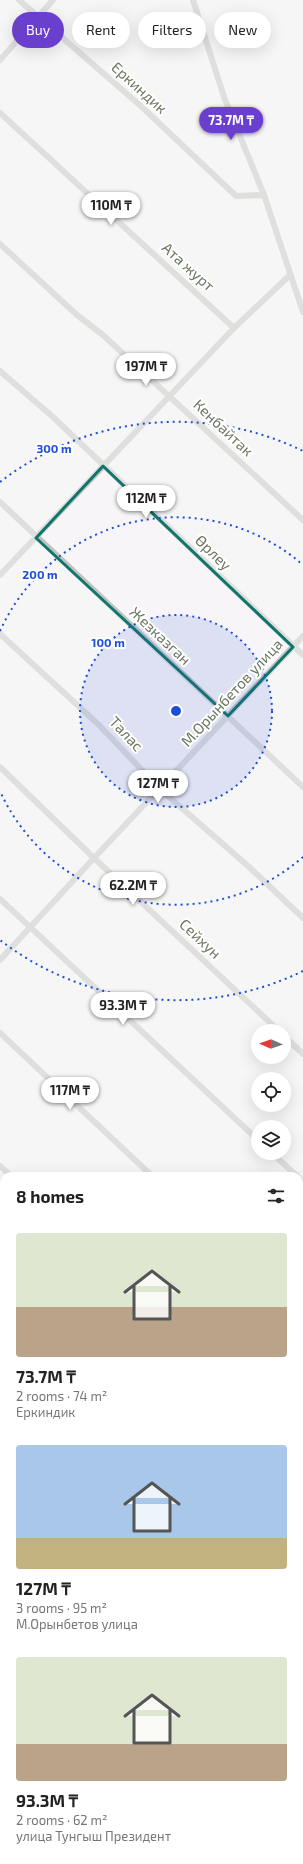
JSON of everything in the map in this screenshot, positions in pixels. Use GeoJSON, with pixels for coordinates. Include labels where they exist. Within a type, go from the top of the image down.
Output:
{"type":"FeatureCollection","features":[{"type":"Feature","properties":{"kind":"street","name":"Еркиндик"},"geometry":{"type":"LineString","coordinates":[[19,0],[32,12]]}},
{"type":"Feature","properties":{"kind":"street"},"geometry":{"type":"LineString","coordinates":[[42,12],[53,0]]}},
{"type":"Feature","properties":{"kind":"street"},"geometry":{"type":"LineString","coordinates":[[192,0],[224,98],[264,195],[303,312]]}},
{"type":"Feature","properties":{"kind":"street","name":"Еркиндик"},"geometry":{"type":"LineString","coordinates":[[64,40],[142,107],[236,196],[264,195]]}},
{"type":"Feature","properties":{"kind":"street"},"geometry":{"type":"LineString","coordinates":[[0,60],[12,46]]}},
{"type":"Feature","properties":{"kind":"street","name":"Ата журт"},"geometry":{"type":"LineString","coordinates":[[0,113],[234,328]]}},
{"type":"Feature","properties":{"kind":"street","name":"Кенбайтак"},"geometry":{"type":"LineString","coordinates":[[0,244],[303,520]]}},
{"type":"Feature","properties":{"kind":"street"},"geometry":{"type":"LineString","coordinates":[[0,575],[234,328],[290,275]]}},
{"type":"Feature","properties":{"kind":"street","name":"Өрлеу"},"geometry":{"type":"LineString","coordinates":[[0,371],[53,417],[303,655]]}},
{"type":"Feature","properties":{"kind":"street","name":"Жезказган"},"geometry":{"type":"LineString","coordinates":[[0,502],[36,538],[303,787]]}},
{"type":"Feature","properties":{"kind":"street","name":"Талас"},"geometry":{"type":"LineString","coordinates":[[0,634],[99,725],[160,789],[248,866],[303,918]]}},
{"type":"Feature","properties":{"kind":"street","name":"М.Орынбетов улица"},"geometry":{"type":"LineString","coordinates":[[0,960],[303,636]]}},
{"type":"Feature","properties":{"kind":"street","name":"Сейхун"},"geometry":{"type":"LineString","coordinates":[[0,767],[94,858],[272,1024]]}},
{"type":"Feature","properties":{"kind":"street"},"geometry":{"type":"LineString","coordinates":[[0,899],[251,1133]]}},
{"type":"Feature","properties":{"kind":"street"},"geometry":{"type":"LineString","coordinates":[[0,1033],[148,1172]]}},
{"type":"Feature","properties":{"kind":"street"},"geometry":{"type":"LineString","coordinates":[[291,1043],[303,1054]]}},
{"type":"Feature","properties":{"kind":"street"},"geometry":{"type":"LineString","coordinates":[[280,1160],[293,1172]]}},
{"type":"Feature","properties":{"kind":"highlighted area"},"geometry":{"type":"Polygon","coordinates":[[[103,466],[293,647],[228,716],[36,538],[103,466]]]}}]}
